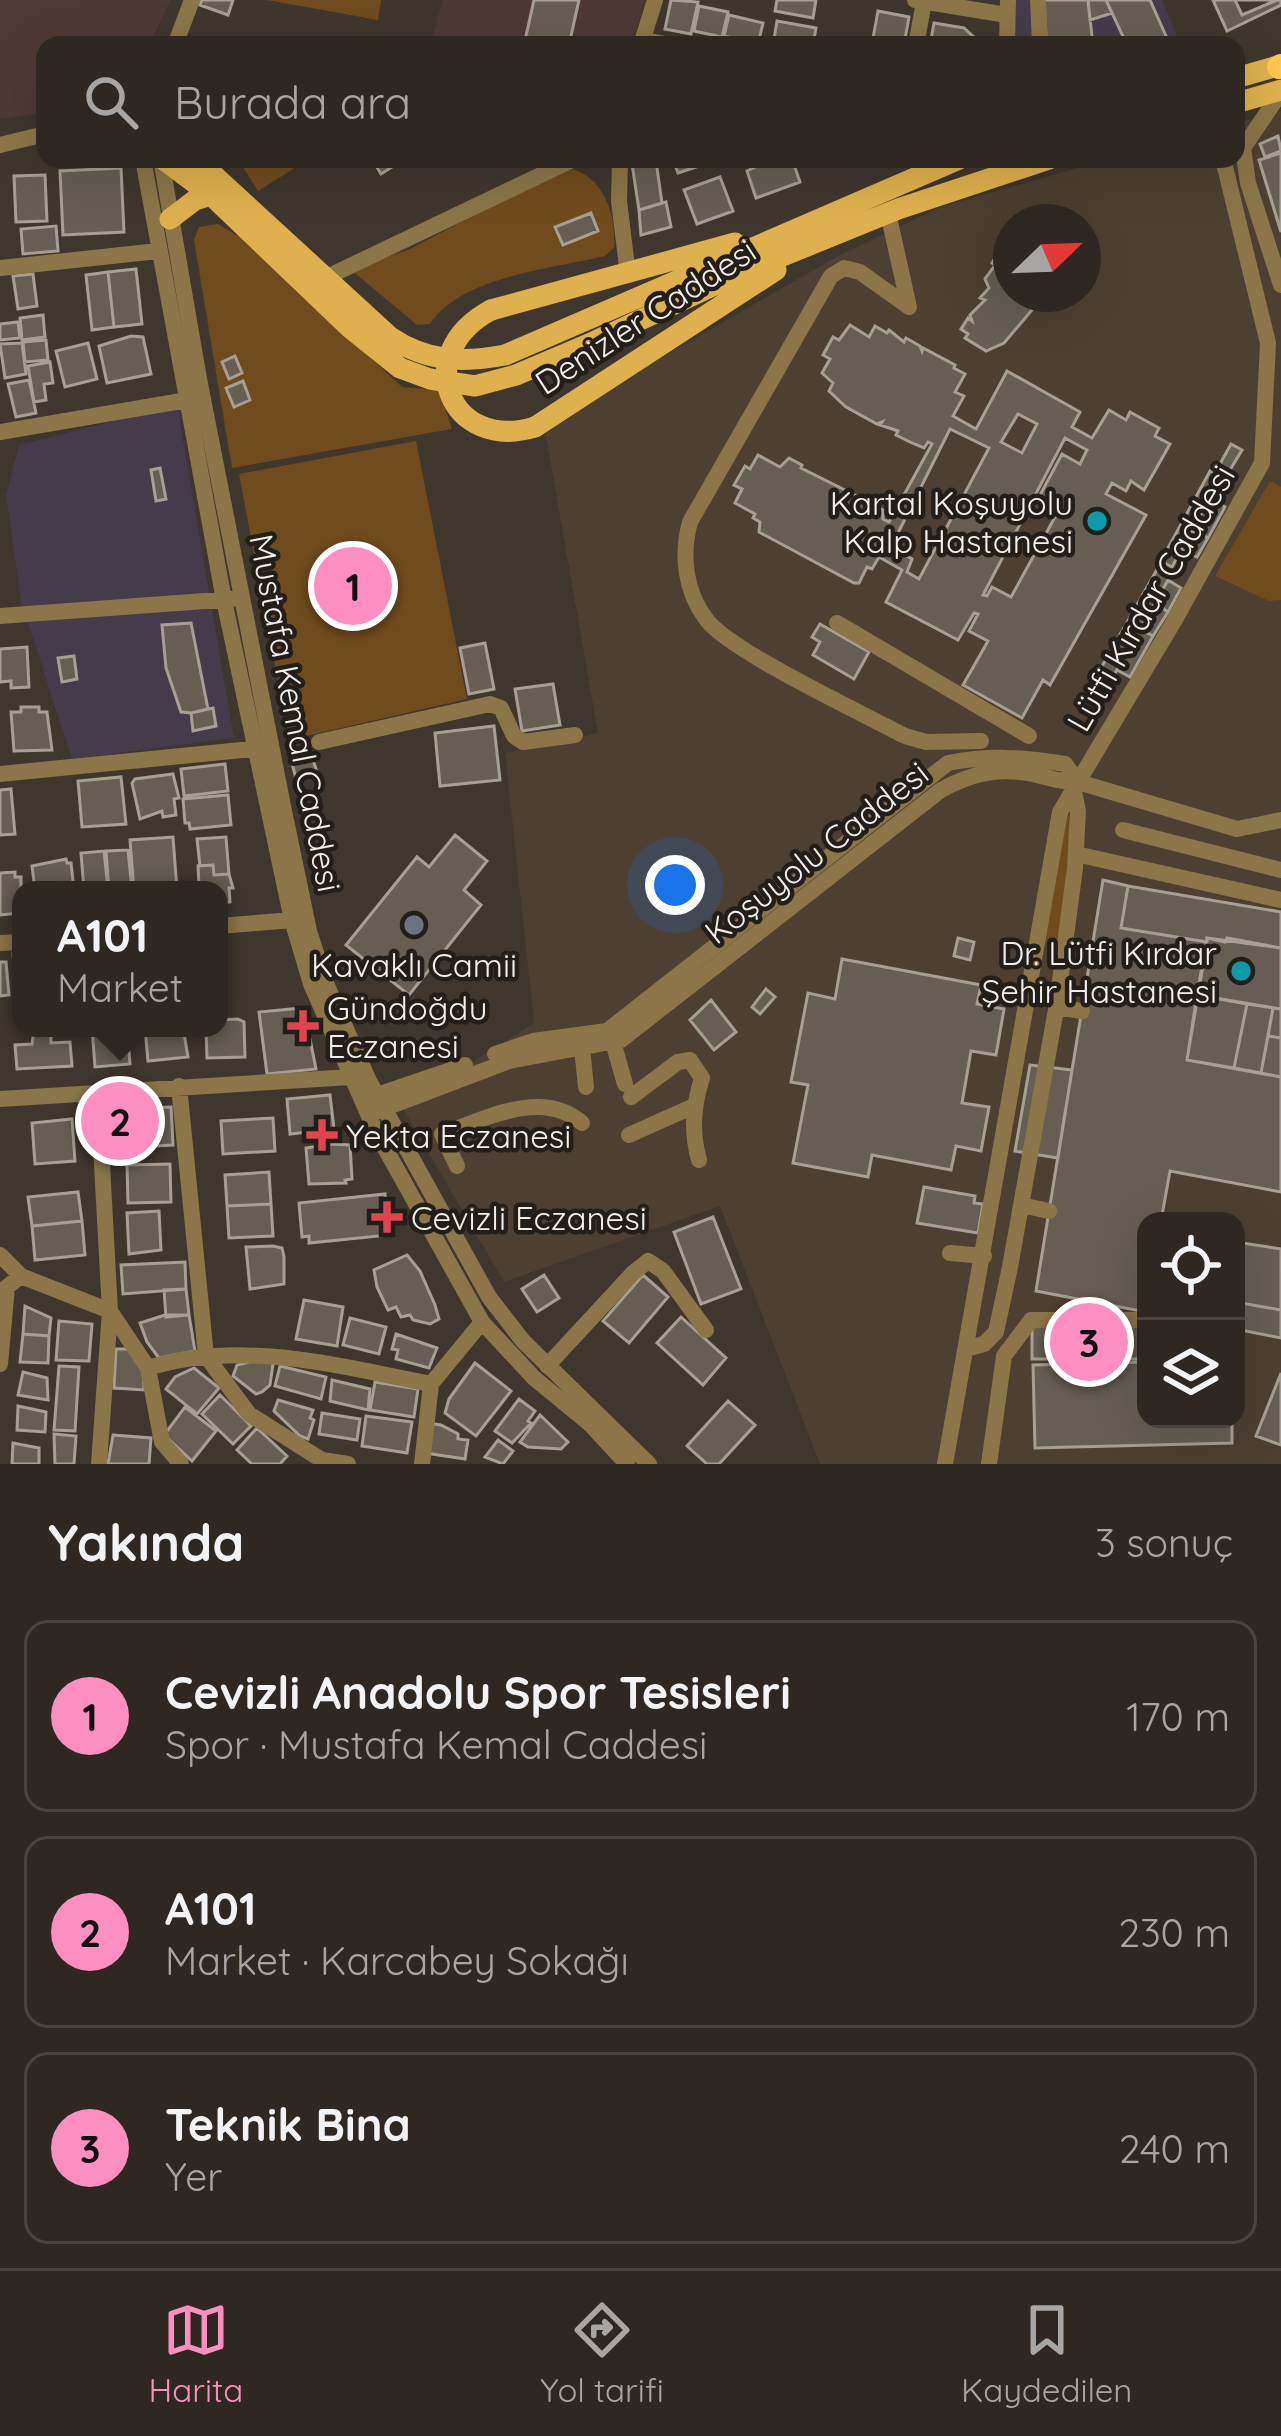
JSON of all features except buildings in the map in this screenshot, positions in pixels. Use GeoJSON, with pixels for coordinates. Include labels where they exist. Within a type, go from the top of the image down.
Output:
{"type":"FeatureCollection","features":[{"type":"Feature","properties":{"kind":"main road"},"geometry":{"type":"LineString","coordinates":[[1245,78],[1281,76]]}},
{"type":"Feature","properties":{"kind":"main road"},"geometry":{"type":"LineString","coordinates":[[1245,98],[1281,76]]}},
{"type":"Feature","properties":{"kind":"main road","name":"Denizler Caddesi"},"geometry":{"type":"LineString","coordinates":[[174,168],[212,195],[349,327],[400,368],[430,379],[475,386],[516,375],[888,213],[1022,168]]}},
{"type":"Feature","properties":{"kind":"main road","name":"Denizler Caddesi"},"geometry":{"type":"LineString","coordinates":[[206,168],[407,348],[437,358],[483,359],[505,355],[570,328],[920,168]]}},
{"type":"Feature","properties":{"kind":"main road"},"geometry":{"type":"LineString","coordinates":[[170,219],[195,200],[212,195]]}},
{"type":"Feature","properties":{"kind":"main road","name":"Denizler Caddesi"},"geometry":{"type":"LineString","coordinates":[[826,238],[535,427],[504,432],[475,424],[464,415],[449,388],[447,359],[452,344],[465,327],[491,310],[628,275],[827,214]]}},
{"type":"Feature","properties":{"kind":"street"},"geometry":{"type":"LineString","coordinates":[[178,36],[192,0]]}},
{"type":"Feature","properties":{"kind":"street"},"geometry":{"type":"LineString","coordinates":[[643,36],[655,0]]}},
{"type":"Feature","properties":{"kind":"street"},"geometry":{"type":"LineString","coordinates":[[1038,0],[1040,36]]}},
{"type":"Feature","properties":{"kind":"street"},"geometry":{"type":"LineString","coordinates":[[917,36],[920,1],[1007,8]]}},
{"type":"Feature","properties":{"kind":"street"},"geometry":{"type":"LineString","coordinates":[[1245,144],[1281,76]]}},
{"type":"Feature","properties":{"kind":"street"},"geometry":{"type":"LineString","coordinates":[[3,144],[36,136]]}},
{"type":"Feature","properties":{"kind":"street"},"geometry":{"type":"LineString","coordinates":[[3,144],[36,144]]}},
{"type":"Feature","properties":{"kind":"street"},"geometry":{"type":"LineString","coordinates":[[1245,162],[1281,285]]}},
{"type":"Feature","properties":{"kind":"street","name":"Mustafa Kemal Caddesi"},"geometry":{"type":"LineString","coordinates":[[144,168],[187,400],[263,747],[292,920],[311,984],[351,1077],[373,1104],[489,1297],[547,1366],[649,1464]]}},
{"type":"Feature","properties":{"kind":"street","name":"Mustafa Kemal Caddesi"},"geometry":{"type":"LineString","coordinates":[[163,168],[233,599]]}},
{"type":"Feature","properties":{"kind":"street"},"geometry":{"type":"LineString","coordinates":[[325,278],[555,168]]}},
{"type":"Feature","properties":{"kind":"street"},"geometry":{"type":"LineString","coordinates":[[620,168],[628,275]]}},
{"type":"Feature","properties":{"kind":"street","name":"Lütfi Kırdar Caddesi"},"geometry":{"type":"LineString","coordinates":[[945,1464],[1060,812],[1262,463],[1269,354],[1225,168]]}},
{"type":"Feature","properties":{"kind":"street"},"geometry":{"type":"LineString","coordinates":[[888,213],[909,307],[860,272],[844,268],[831,276],[690,522],[684,565],[702,615],[714,630],[769,663],[905,736],[926,742],[981,741]]}},
{"type":"Feature","properties":{"kind":"street"},"geometry":{"type":"LineString","coordinates":[[0,268],[158,250]]}},
{"type":"Feature","properties":{"kind":"street"},"geometry":{"type":"LineString","coordinates":[[1269,354],[1281,370]]}},
{"type":"Feature","properties":{"kind":"street"},"geometry":{"type":"LineString","coordinates":[[0,432],[187,400]]}},
{"type":"Feature","properties":{"kind":"street"},"geometry":{"type":"LineString","coordinates":[[0,616],[233,599]]}},
{"type":"Feature","properties":{"kind":"street"},"geometry":{"type":"LineString","coordinates":[[837,623],[1029,736]]}},
{"type":"Feature","properties":{"kind":"street"},"geometry":{"type":"LineString","coordinates":[[319,742],[490,704],[501,708],[514,736],[524,742],[575,735]]}},
{"type":"Feature","properties":{"kind":"street"},"geometry":{"type":"LineString","coordinates":[[0,774],[263,747]]}},
{"type":"Feature","properties":{"kind":"street","name":"Mustafa Kemal Caddesi"},"geometry":{"type":"LineString","coordinates":[[263,747],[314,952],[373,1104],[482,1322],[534,1378],[590,1424],[627,1464]]}},
{"type":"Feature","properties":{"kind":"street","name":"Koşuyolu Caddesi"},"geometry":{"type":"LineString","coordinates":[[373,1104],[533,1041],[607,1031],[948,763],[1013,755],[1065,764],[1076,786]]}},
{"type":"Feature","properties":{"kind":"street","name":"Koşuyolu Caddesi"},"geometry":{"type":"LineString","coordinates":[[373,1104],[508,1060],[614,1042],[941,790],[968,775],[993,771],[1076,786]]}},
{"type":"Feature","properties":{"kind":"street"},"geometry":{"type":"LineString","coordinates":[[966,1349],[984,1344],[995,1332],[1010,1267],[1056,1006],[1076,854],[1076,786],[1237,829],[1281,820]]}},
{"type":"Feature","properties":{"kind":"street"},"geometry":{"type":"LineString","coordinates":[[1250,864],[1257,825]]}},
{"type":"Feature","properties":{"kind":"street"},"geometry":{"type":"LineString","coordinates":[[1123,830],[1281,870]]}},
{"type":"Feature","properties":{"kind":"street"},"geometry":{"type":"LineString","coordinates":[[1076,854],[1281,901]]}},
{"type":"Feature","properties":{"kind":"street"},"geometry":{"type":"LineString","coordinates":[[228,925],[292,920]]}},
{"type":"Feature","properties":{"kind":"street"},"geometry":{"type":"LineString","coordinates":[[1028,999],[1044,995],[1056,1006],[1082,1011]]}},
{"type":"Feature","properties":{"kind":"street"},"geometry":{"type":"LineString","coordinates":[[614,1042],[628,1091],[690,1060],[701,1078],[693,1139],[699,1160]]}},
{"type":"Feature","properties":{"kind":"street"},"geometry":{"type":"LineString","coordinates":[[582,1048],[586,1087]]}},
{"type":"Feature","properties":{"kind":"street"},"geometry":{"type":"LineString","coordinates":[[0,1099],[351,1077]]}},
{"type":"Feature","properties":{"kind":"street"},"geometry":{"type":"LineString","coordinates":[[179,1086],[206,1356],[249,1414],[322,1460],[348,1464]]}},
{"type":"Feature","properties":{"kind":"street"},"geometry":{"type":"LineString","coordinates":[[98,1092],[110,1311],[99,1464]]}},
{"type":"Feature","properties":{"kind":"street"},"geometry":{"type":"LineString","coordinates":[[457,1166],[442,1134],[510,1110],[545,1106],[569,1112],[582,1123]]}},
{"type":"Feature","properties":{"kind":"street"},"geometry":{"type":"LineString","coordinates":[[629,1135],[694,1106]]}},
{"type":"Feature","properties":{"kind":"street"},"geometry":{"type":"LineString","coordinates":[[1021,1205],[1049,1210]]}},
{"type":"Feature","properties":{"kind":"street"},"geometry":{"type":"LineString","coordinates":[[950,1252],[983,1259],[996,1271],[1010,1267]]}},
{"type":"Feature","properties":{"kind":"street"},"geometry":{"type":"LineString","coordinates":[[0,1255],[21,1276],[110,1311],[148,1368],[161,1442],[181,1464]]}},
{"type":"Feature","properties":{"kind":"street"},"geometry":{"type":"LineString","coordinates":[[547,1366],[648,1262],[673,1283],[706,1330]]}},
{"type":"Feature","properties":{"kind":"street"},"geometry":{"type":"LineString","coordinates":[[0,1364],[8,1287],[21,1276]]}},
{"type":"Feature","properties":{"kind":"street"},"geometry":{"type":"LineString","coordinates":[[989,1464],[1004,1356],[1031,1321],[1137,1321]]}},
{"type":"Feature","properties":{"kind":"street"},"geometry":{"type":"LineString","coordinates":[[422,1464],[431,1384],[482,1322]]}},
{"type":"Feature","properties":{"kind":"street"},"geometry":{"type":"LineString","coordinates":[[148,1368],[206,1356],[282,1355],[431,1384]]}},
{"type":"Feature","properties":{"kind":"shaded area"},"geometry":{"type":"Polygon","coordinates":[[[0,0],[171,0],[153,36],[36,36],[36,113],[0,119],[0,0]]]}},
{"type":"Feature","properties":{"kind":"shaded area"},"geometry":{"type":"Polygon","coordinates":[[[267,0],[381,0],[378,20],[267,0]]]}},
{"type":"Feature","properties":{"kind":"shaded area"},"geometry":{"type":"Polygon","coordinates":[[[443,0],[644,0],[635,36],[433,36],[443,0]]]}},
{"type":"Feature","properties":{"kind":"shaded area"},"geometry":{"type":"Polygon","coordinates":[[[1005,0],[1162,0],[1177,36],[1003,36],[1005,0]]]}},
{"type":"Feature","properties":{"kind":"shaded area"},"geometry":{"type":"Polygon","coordinates":[[[1281,111],[1281,1464],[820,1464],[720,1206],[504,1282],[402,1107],[534,1023],[505,753],[598,733],[544,425],[838,256],[943,206],[1078,168],[1245,168],[1245,121],[1281,111]]]}},
{"type":"Feature","properties":{"kind":"shaded area"},"geometry":{"type":"Polygon","coordinates":[[[244,168],[295,168],[258,191],[244,168]]]}},
{"type":"Feature","properties":{"kind":"shaded area"},"geometry":{"type":"Polygon","coordinates":[[[564,168],[588,177],[604,196],[614,235],[614,248],[605,256],[485,285],[444,308],[430,324],[417,325],[350,269],[408,250],[564,168]]]}},
{"type":"Feature","properties":{"kind":"shaded area"},"geometry":{"type":"Polygon","coordinates":[[[218,224],[242,238],[402,387],[439,390],[452,429],[232,468],[194,240],[199,227],[218,224]]]}},
{"type":"Feature","properties":{"kind":"shaded area"},"geometry":{"type":"Polygon","coordinates":[[[177,405],[234,738],[72,759],[21,601],[6,495],[19,445],[177,405]]]}},
{"type":"Feature","properties":{"kind":"shaded area"},"geometry":{"type":"Polygon","coordinates":[[[416,441],[467,699],[289,740],[239,474],[416,441]]]}},
{"type":"Feature","properties":{"kind":"shaded area"},"geometry":{"type":"Polygon","coordinates":[[[1270,481],[1281,487],[1281,600],[1269,601],[1215,576],[1270,481]]]}},
{"type":"Feature","properties":{"kind":"shaded area"},"geometry":{"type":"Polygon","coordinates":[[[1068,812],[1074,843],[1059,946],[1041,944],[1068,812]]]}},
{"type":"Feature","properties":{"kind":"place","name":"Kartal Koşuyolu Kalp Hastanesi"},"geometry":{"type":"Point","coordinates":[1097,521]}},
{"type":"Feature","properties":{"kind":"place","name":"Cevizli Anadolu Spor Tesisleri"},"geometry":{"type":"Point","coordinates":[353,586]}},
{"type":"Feature","properties":{"kind":"place","name":"Kavaklı Camii"},"geometry":{"type":"Point","coordinates":[414,925]}},
{"type":"Feature","properties":{"kind":"place","name":"Dr. Lütfi Kırdar Şehir Hastanesi"},"geometry":{"type":"Point","coordinates":[1241,971]}},
{"type":"Feature","properties":{"kind":"place","name":"Gündoğdu Eczanesi"},"geometry":{"type":"Point","coordinates":[303,1026]}},
{"type":"Feature","properties":{"kind":"place","name":"A101"},"geometry":{"type":"Point","coordinates":[120,1121]}},
{"type":"Feature","properties":{"kind":"place","name":"Yekta Eczanesi"},"geometry":{"type":"Point","coordinates":[322,1135]}},
{"type":"Feature","properties":{"kind":"place","name":"Cevizli Eczanesi"},"geometry":{"type":"Point","coordinates":[387,1217]}},
{"type":"Feature","properties":{"kind":"place","name":"Teknik Bina"},"geometry":{"type":"Point","coordinates":[1089,1342]}}]}
